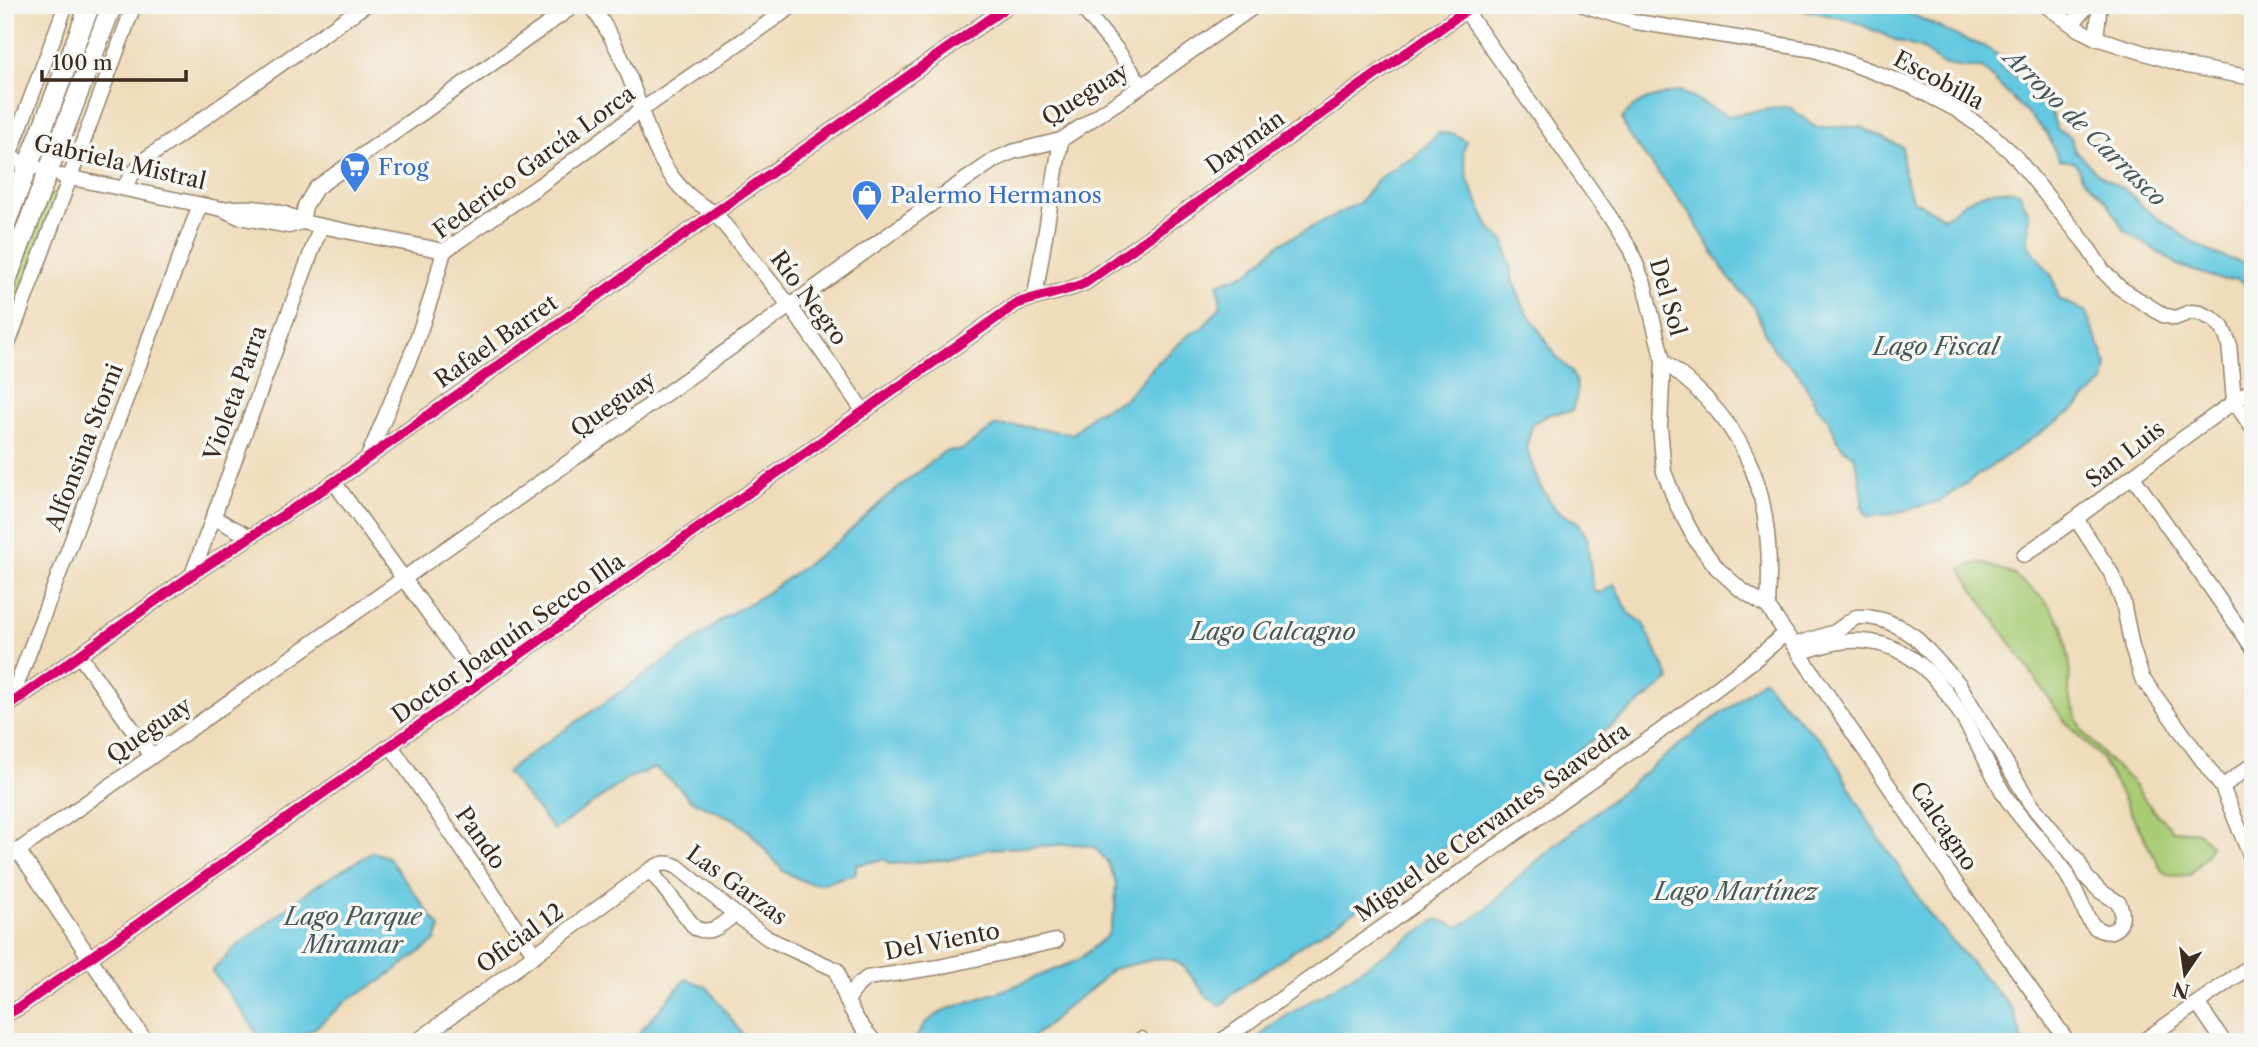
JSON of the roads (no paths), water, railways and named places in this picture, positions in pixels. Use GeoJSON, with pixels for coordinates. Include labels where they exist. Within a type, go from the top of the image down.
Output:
{"type":"FeatureCollection","features":[{"type":"Feature","properties":{"kind":"highway"},"geometry":{"type":"LineString","coordinates":[[5,225],[90,5]]}},
{"type":"Feature","properties":{"kind":"highway"},"geometry":{"type":"LineString","coordinates":[[5,284],[112,5]]}},
{"type":"Feature","properties":{"kind":"street"},"geometry":{"type":"LineString","coordinates":[[7,161],[66,5]]}},
{"type":"Feature","properties":{"kind":"street"},"geometry":{"type":"LineString","coordinates":[[5,352],[134,5]]}},
{"type":"Feature","properties":{"kind":"street"},"geometry":{"type":"LineString","coordinates":[[123,188],[147,158],[365,5]]}},
{"type":"Feature","properties":{"kind":"street"},"geometry":{"type":"LineString","coordinates":[[302,222],[305,206],[316,188],[575,5]]}},
{"type":"Feature","properties":{"kind":"street","name":"Río Negro"},"geometry":{"type":"LineString","coordinates":[[591,5],[618,51],[656,152],[669,173],[690,196],[715,213],[790,306],[864,412]]}},
{"type":"Feature","properties":{"kind":"street","name":"Federico García Lorca"},"geometry":{"type":"LineString","coordinates":[[368,457],[414,348],[443,251],[794,5]]}},
{"type":"Feature","properties":{"kind":"street","name":"Rafael Barret"},"geometry":{"type":"LineString","coordinates":[[7,707],[191,576],[334,482],[1009,5]]}},
{"type":"Feature","properties":{"kind":"street"},"geometry":{"type":"LineString","coordinates":[[1080,5],[1142,86]]}},
{"type":"Feature","properties":{"kind":"street","name":"Queguay"},"geometry":{"type":"LineString","coordinates":[[5,860],[952,189],[996,159],[1012,152],[1061,140],[1256,5]]}},
{"type":"Feature","properties":{"kind":"street","name":"Escobilla"},"geometry":{"type":"LineString","coordinates":[[1584,5],[1636,23],[1815,50],[1911,86],[1957,110],[2013,154],[2120,288],[2164,315],[2175,318],[2191,312],[2200,313],[2222,327],[2229,343],[2234,401]]}},
{"type":"Feature","properties":{"kind":"street"},"geometry":{"type":"LineString","coordinates":[[2045,5],[2096,38],[2187,66],[2253,78]]}},
{"type":"Feature","properties":{"kind":"street"},"geometry":{"type":"LineString","coordinates":[[2071,24],[2088,5]]}},
{"type":"Feature","properties":{"kind":"street"},"geometry":{"type":"LineString","coordinates":[[2096,38],[2100,5]]}},
{"type":"Feature","properties":{"kind":"street","name":"Daymán"},"geometry":{"type":"LineString","coordinates":[[1035,296],[1069,290],[1085,283],[1469,8]]}},
{"type":"Feature","properties":{"kind":"street","name":"Del Sol"},"geometry":{"type":"LineString","coordinates":[[1469,8],[1621,233],[1644,284],[1663,361],[1660,427],[1664,472],[1677,505],[1695,539],[1717,568],[1740,589],[1768,607]]}},
{"type":"Feature","properties":{"kind":"street"},"geometry":{"type":"LineString","coordinates":[[1035,296],[1061,140]]}},
{"type":"Feature","properties":{"kind":"street","name":"Gabriela Mistral"},"geometry":{"type":"LineString","coordinates":[[7,161],[29,164],[68,178],[222,209],[239,217],[289,226],[302,222],[443,251]]}},
{"type":"Feature","properties":{"kind":"street","name":"Alfonsina Storni"},"geometry":{"type":"LineString","coordinates":[[7,707],[200,205]]}},
{"type":"Feature","properties":{"kind":"street","name":"Violeta Parra"},"geometry":{"type":"LineString","coordinates":[[191,576],[321,226]]}},
{"type":"Feature","properties":{"kind":"street","name":"Doctor Joaquín Secco Illa"},"geometry":{"type":"LineString","coordinates":[[5,1015],[90,958],[1016,304],[1035,296]]}},
{"type":"Feature","properties":{"kind":"street"},"geometry":{"type":"LineString","coordinates":[[1663,361],[1691,381],[1712,403],[1730,425],[1746,454],[1756,480],[1768,531],[1768,607]]}},
{"type":"Feature","properties":{"kind":"street","name":"San Luis"},"geometry":{"type":"LineString","coordinates":[[2024,555],[2077,520],[2203,422],[2253,388]]}},
{"type":"Feature","properties":{"kind":"street"},"geometry":{"type":"LineString","coordinates":[[2234,401],[2253,429]]}},
{"type":"Feature","properties":{"kind":"street"},"geometry":{"type":"LineString","coordinates":[[378,429],[379,435],[390,441]]}},
{"type":"Feature","properties":{"kind":"street"},"geometry":{"type":"LineString","coordinates":[[2133,477],[2253,648]]}},
{"type":"Feature","properties":{"kind":"street"},"geometry":{"type":"LineString","coordinates":[[334,482],[479,683]]}},
{"type":"Feature","properties":{"kind":"street"},"geometry":{"type":"LineString","coordinates":[[214,517],[250,537]]}},
{"type":"Feature","properties":{"kind":"street"},"geometry":{"type":"LineString","coordinates":[[2077,520],[2111,573],[2123,602],[2132,647],[2142,678],[2222,787],[2253,862]]}},
{"type":"Feature","properties":{"kind":"street","name":"Calcagno"},"geometry":{"type":"LineString","coordinates":[[1768,607],[1935,854],[2068,1042]]}},
{"type":"Feature","properties":{"kind":"street"},"geometry":{"type":"LineString","coordinates":[[1793,644],[1835,632],[1856,617],[1883,620],[1898,626],[1915,638],[1953,689],[2030,803],[2078,861],[2093,886],[2119,902],[2123,918],[2115,930],[2106,932],[2097,929],[2089,921],[2064,869],[2017,812],[2001,788],[1953,689],[1905,653],[1885,645],[1862,641],[1793,644]]}},
{"type":"Feature","properties":{"kind":"street","name":"Miguel de Cervantes Saavedra"},"geometry":{"type":"LineString","coordinates":[[1220,1042],[1659,732],[1753,661],[1793,644]]}},
{"type":"Feature","properties":{"kind":"street"},"geometry":{"type":"LineString","coordinates":[[80,656],[152,755]]}},
{"type":"Feature","properties":{"kind":"street","name":"Pando"},"geometry":{"type":"LineString","coordinates":[[391,746],[535,956]]}},
{"type":"Feature","properties":{"kind":"street"},"geometry":{"type":"LineString","coordinates":[[2222,787],[2253,764]]}},
{"type":"Feature","properties":{"kind":"street"},"geometry":{"type":"LineString","coordinates":[[2017,812],[2030,803]]}},
{"type":"Feature","properties":{"kind":"street"},"geometry":{"type":"LineString","coordinates":[[18,850],[146,1042]]}},
{"type":"Feature","properties":{"kind":"street","name":"Las Garzas"},"geometry":{"type":"LineString","coordinates":[[650,870],[659,864],[672,863],[769,939],[837,970],[867,978]]}},
{"type":"Feature","properties":{"kind":"street"},"geometry":{"type":"LineString","coordinates":[[650,870],[695,928],[704,933],[712,931],[735,914]]}},
{"type":"Feature","properties":{"kind":"street","name":"Oficial 12"},"geometry":{"type":"LineString","coordinates":[[416,1042],[650,870]]}},
{"type":"Feature","properties":{"kind":"street","name":"Del Viento"},"geometry":{"type":"LineString","coordinates":[[847,1000],[867,978],[939,967],[1056,941]]}},
{"type":"Feature","properties":{"kind":"street"},"geometry":{"type":"LineString","coordinates":[[2142,1042],[2253,964]]}},
{"type":"Feature","properties":{"kind":"street"},"geometry":{"type":"LineString","coordinates":[[837,970],[859,1026],[875,1042]]}},
{"type":"Feature","properties":{"kind":"street"},"geometry":{"type":"LineString","coordinates":[[2197,1003],[2224,1042]]}},
{"type":"Feature","properties":{"kind":"water"},"geometry":{"type":"Polygon","coordinates":[[[1782,5],[1893,5],[2000,56],[2001,68],[2034,89],[2046,93],[2044,101],[2057,129],[2071,137],[2074,150],[2094,170],[2129,193],[2139,204],[2192,242],[2221,256],[2253,263],[2253,289],[2237,279],[2222,280],[2180,266],[2124,230],[2107,202],[2082,177],[2075,162],[2059,160],[2047,133],[1982,68],[1942,64],[1923,49],[1853,21],[1782,5]]]}},
{"type":"Feature","properties":{"kind":"water","name":"Lago Fiscal"},"geometry":{"type":"Polygon","coordinates":[[[1680,91],[1727,116],[1788,106],[1815,127],[1861,127],[1902,147],[1904,173],[1912,199],[1944,218],[1979,195],[1997,190],[2019,192],[2029,214],[2028,244],[2053,278],[2059,299],[2085,311],[2107,364],[2104,382],[2071,412],[1940,501],[1892,514],[1868,517],[1862,506],[1862,489],[1854,456],[1837,440],[1829,420],[1817,407],[1799,374],[1775,351],[1755,308],[1728,277],[1688,211],[1627,133],[1622,119],[1640,102],[1680,91]]]}},
{"type":"Feature","properties":{"kind":"water","name":"Lago Calcagno"},"geometry":{"type":"Polygon","coordinates":[[[1439,133],[1454,134],[1466,141],[1463,152],[1468,180],[1490,229],[1505,242],[1513,281],[1524,308],[1557,357],[1571,371],[1576,382],[1577,395],[1572,411],[1550,414],[1533,423],[1526,447],[1539,485],[1558,512],[1579,523],[1587,538],[1593,590],[1600,593],[1614,584],[1629,613],[1643,623],[1670,680],[1483,825],[1459,836],[1387,891],[1309,940],[1233,993],[1221,1006],[1208,998],[1184,967],[1173,960],[1160,958],[1112,969],[1027,1042],[914,1042],[925,1023],[945,1010],[1010,988],[1078,960],[1108,935],[1115,911],[1116,882],[1107,861],[1094,847],[1075,844],[988,849],[955,859],[890,864],[885,859],[856,865],[856,873],[822,884],[808,883],[784,872],[751,833],[734,819],[690,800],[679,787],[655,768],[629,778],[554,830],[506,772],[725,617],[767,593],[841,539],[884,499],[945,451],[962,450],[995,426],[1021,426],[1073,434],[1094,413],[1125,399],[1155,365],[1191,333],[1202,328],[1221,306],[1218,284],[1249,272],[1279,244],[1359,203],[1378,179],[1403,162],[1411,160],[1439,133]]]}},
{"type":"Feature","properties":{"kind":"water","name":"Lago Martínez"},"geometry":{"type":"Polygon","coordinates":[[[1764,679],[1778,698],[1829,749],[1865,816],[1931,917],[2013,1010],[2023,1042],[1253,1042],[1275,1023],[1438,919],[1459,927],[1486,910],[1560,841],[1764,679]]]}},
{"type":"Feature","properties":{"kind":"water","name":"Lago Parque Miramar"},"geometry":{"type":"Polygon","coordinates":[[[373,852],[388,857],[440,928],[435,941],[381,981],[349,999],[314,1029],[286,1042],[261,1042],[252,1025],[212,971],[233,949],[314,887],[373,852]]]}},
{"type":"Feature","properties":{"kind":"water"},"geometry":{"type":"Polygon","coordinates":[[[686,979],[707,987],[748,1042],[631,1042],[686,979]]]}},
{"type":"Feature","properties":{"kind":"place","name":"Frog"},"geometry":{"type":"Point","coordinates":[355,194]}},
{"type":"Feature","properties":{"kind":"place","name":"Palermo Hermanos"},"geometry":{"type":"Point","coordinates":[867,222]}},
{"type":"Feature","properties":{"kind":"water label","name":"Arroyo de Carrasco"},"geometry":{"type":"Point","coordinates":[2085,128]}}]}
